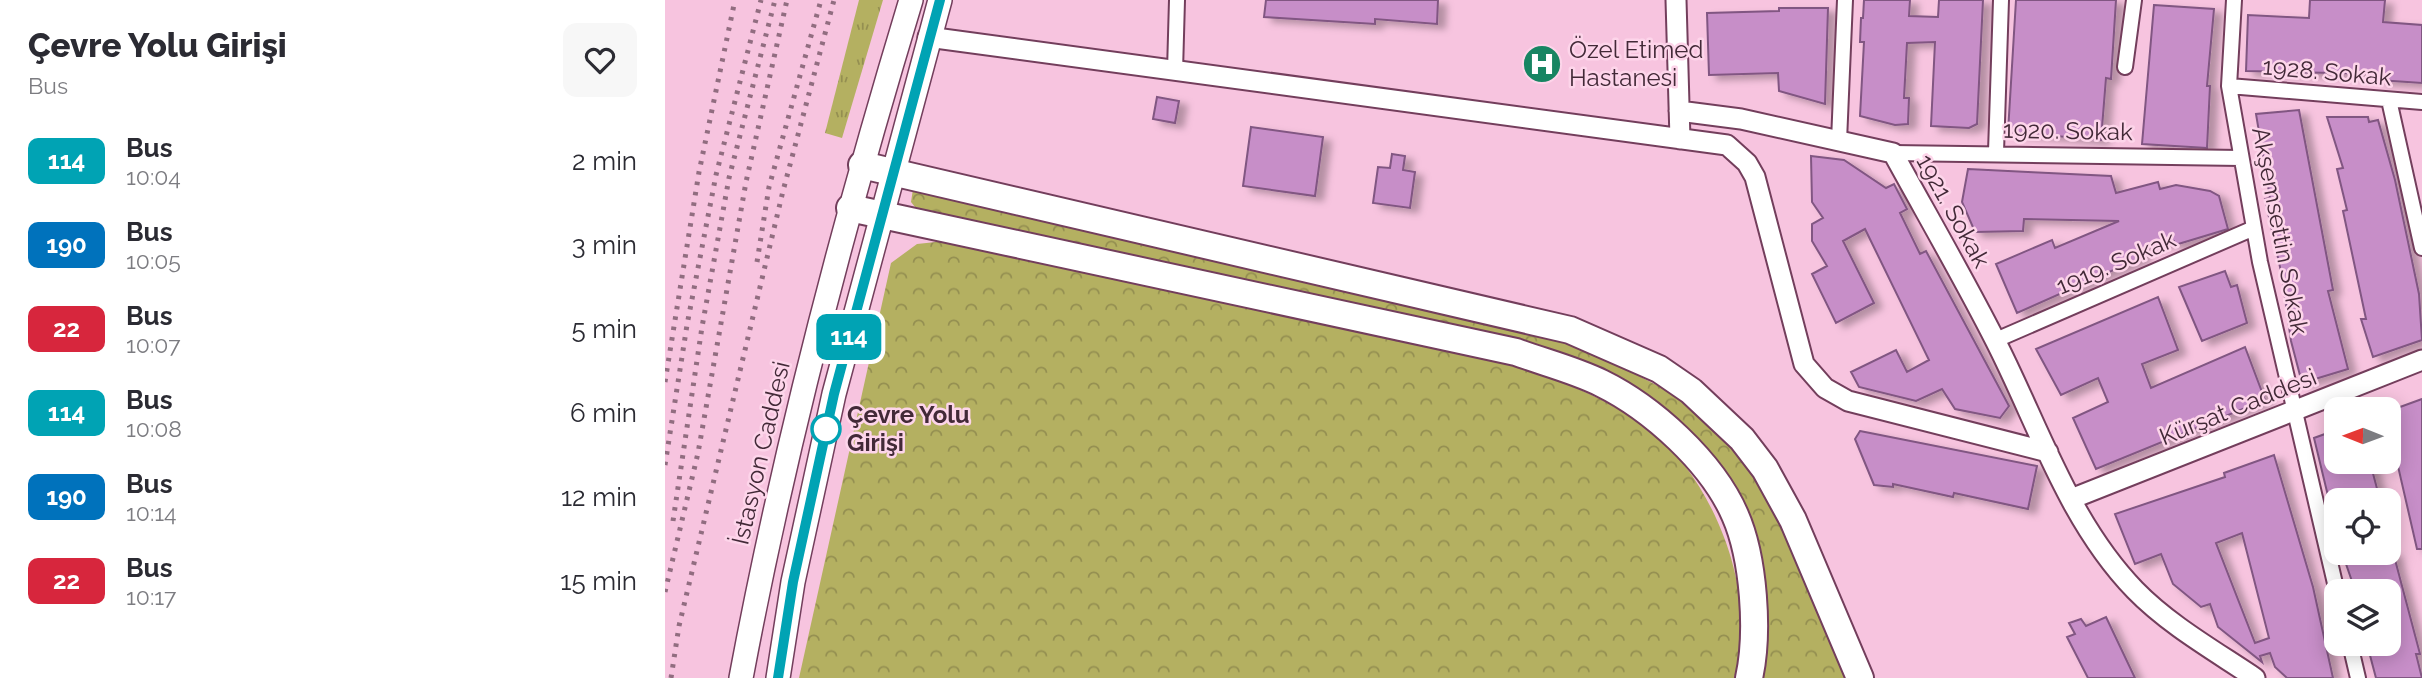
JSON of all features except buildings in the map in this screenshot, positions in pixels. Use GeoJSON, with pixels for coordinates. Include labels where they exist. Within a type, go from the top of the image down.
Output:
{"type":"FeatureCollection","features":[{"type":"Feature","properties":{"kind":"highway"},"geometry":{"type":"LineString","coordinates":[[862,165],[1570,330],[1658,369],[1691,391],[1742,439],[1765,469],[1805,545],[1860,678]]}},
{"type":"Feature","properties":{"kind":"highway"},"geometry":{"type":"LineString","coordinates":[[850,208],[881,217],[1515,352],[1601,383],[1659,419],[1703,465],[1735,516],[1752,584],[1755,654],[1749,678]]}},
{"type":"Feature","properties":{"kind":"main road","name":"İstasyon Caddesi"},"geometry":{"type":"LineString","coordinates":[[741,678],[769,528],[850,208],[911,0]]}},
{"type":"Feature","properties":{"kind":"main road"},"geometry":{"type":"LineString","coordinates":[[778,678],[793,582],[834,394],[940,0]]}},
{"type":"Feature","properties":{"kind":"street"},"geometry":{"type":"LineString","coordinates":[[1175,71],[1177,0]]}},
{"type":"Feature","properties":{"kind":"street"},"geometry":{"type":"LineString","coordinates":[[1676,0],[1680,139]]}},
{"type":"Feature","properties":{"kind":"street"},"geometry":{"type":"LineString","coordinates":[[1839,141],[1845,0]]}},
{"type":"Feature","properties":{"kind":"street"},"geometry":{"type":"LineString","coordinates":[[1996,152],[2001,0]]}},
{"type":"Feature","properties":{"kind":"street"},"geometry":{"type":"LineString","coordinates":[[2125,67],[2134,0]]}},
{"type":"Feature","properties":{"kind":"street","name":"Akşemsettin Sokak"},"geometry":{"type":"LineString","coordinates":[[2234,0],[2229,86],[2241,158],[2294,411],[2334,579]]}},
{"type":"Feature","properties":{"kind":"street"},"geometry":{"type":"LineString","coordinates":[[928,37],[1727,145],[1751,170],[1773,238],[1804,364],[1825,388],[1848,401],[2048,452]]}},
{"type":"Feature","properties":{"kind":"street","name":"1928. Sokak"},"geometry":{"type":"LineString","coordinates":[[2229,86],[2422,102]]}},
{"type":"Feature","properties":{"kind":"street"},"geometry":{"type":"LineString","coordinates":[[2389,100],[2422,248]]}},
{"type":"Feature","properties":{"kind":"street","name":"1921. Sokak"},"geometry":{"type":"LineString","coordinates":[[1679,111],[1741,119],[1893,153],[1996,340],[2071,499],[2103,552],[2136,591],[2175,624],[2255,678]]}},
{"type":"Feature","properties":{"kind":"street","name":"1920. Sokak"},"geometry":{"type":"LineString","coordinates":[[1893,153],[1996,152],[2241,158]]}},
{"type":"Feature","properties":{"kind":"street","name":"1919. Sokak"},"geometry":{"type":"LineString","coordinates":[[1996,340],[2254,228]]}},
{"type":"Feature","properties":{"kind":"street","name":"Kürşat Caddesi"},"geometry":{"type":"LineString","coordinates":[[2071,499],[2422,360]]}},
{"type":"Feature","properties":{"kind":"street"},"geometry":{"type":"LineString","coordinates":[[2353,656],[2358,678]]}},
{"type":"Feature","properties":{"kind":"green space"},"geometry":{"type":"Polygon","coordinates":[[[859,0],[883,0],[842,138],[825,133],[859,0]]]}},
{"type":"Feature","properties":{"kind":"green space"},"geometry":{"type":"Polygon","coordinates":[[[913,189],[1572,341],[1683,399],[1739,447],[1788,530],[1854,678],[1755,678],[1740,512],[1604,381],[915,207],[911,202],[913,189]]]}},
{"type":"Feature","properties":{"kind":"green space"},"geometry":{"type":"Polygon","coordinates":[[[945,241],[1488,358],[1576,388],[1616,407],[1651,431],[1674,453],[1695,479],[1712,510],[1726,543],[1736,578],[1741,613],[1741,646],[1734,678],[799,678],[891,263],[917,244],[945,241]]]}},
{"type":"Feature","properties":{"kind":"railway"},"geometry":{"type":"LineString","coordinates":[[665,382],[699,172],[735,0]]}},
{"type":"Feature","properties":{"kind":"railway"},"geometry":{"type":"LineString","coordinates":[[665,465],[687,325],[716,175],[761,0]]}},
{"type":"Feature","properties":{"kind":"railway"},"geometry":{"type":"LineString","coordinates":[[673,521],[702,327],[729,178],[775,0]]}},
{"type":"Feature","properties":{"kind":"railway"},"geometry":{"type":"LineString","coordinates":[[665,592],[698,453],[746,182],[787,0]]}},
{"type":"Feature","properties":{"kind":"railway"},"geometry":{"type":"LineString","coordinates":[[757,262],[769,187],[821,0]]}},
{"type":"Feature","properties":{"kind":"railway"},"geometry":{"type":"LineString","coordinates":[[671,678],[679,626],[783,191],[834,0]]}},
{"type":"Feature","properties":{"kind":"bus line","name":"114"},"geometry":{"type":"LineString","coordinates":[[778,678],[793,582],[834,394],[894,172],[916,78],[940,0]]}},
{"type":"Feature","properties":{"kind":"place","name":"Özel Etimed Hastanesi"},"geometry":{"type":"Point","coordinates":[1542,64]}},
{"type":"Feature","properties":{"kind":"place","name":"Çevre Yolu Girişi"},"geometry":{"type":"Point","coordinates":[826,429]}}]}
